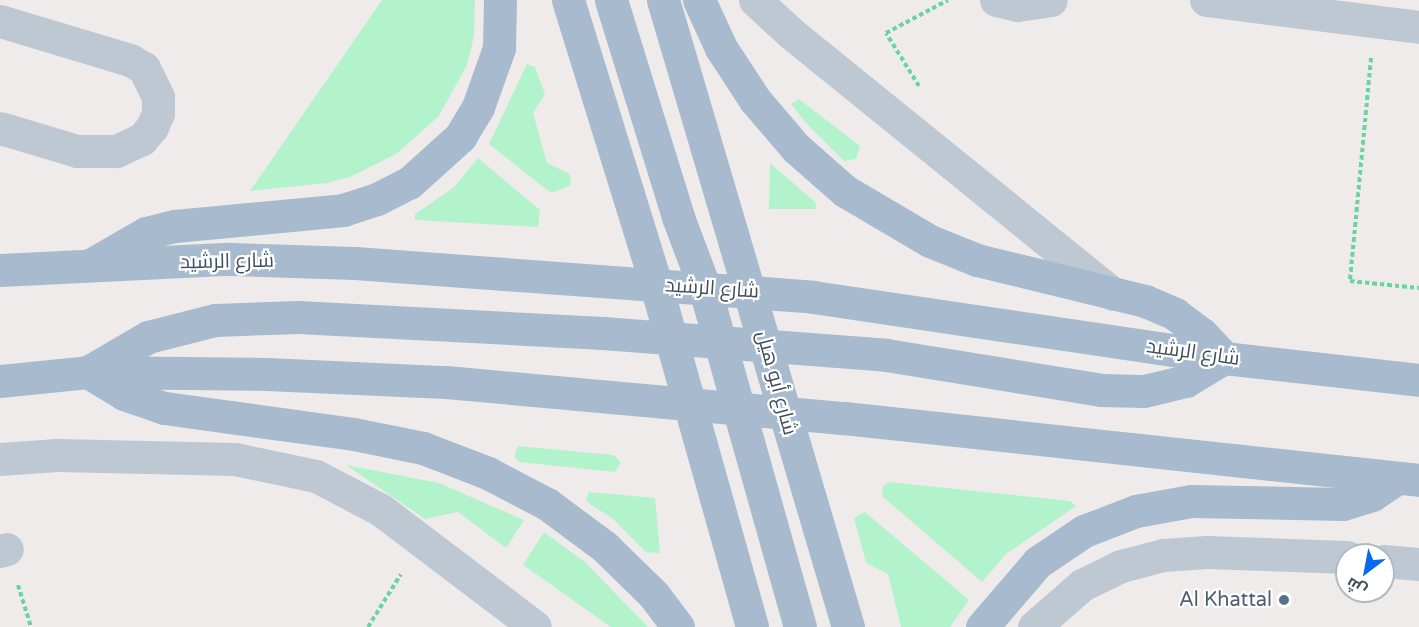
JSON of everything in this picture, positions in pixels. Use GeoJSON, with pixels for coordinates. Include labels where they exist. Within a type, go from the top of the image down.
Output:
{"type":"FeatureCollection","features":[{"type":"Feature","properties":{"kind":"main road"},"geometry":{"type":"LineString","coordinates":[[89,266],[146,233],[175,226],[343,210],[376,200],[409,183],[460,137],[478,107],[499,48],[500,0]]}},
{"type":"Feature","properties":{"kind":"main road"},"geometry":{"type":"LineString","coordinates":[[568,0],[656,285],[752,627]]}},
{"type":"Feature","properties":{"kind":"main road"},"geometry":{"type":"LineString","coordinates":[[611,0],[678,217],[705,289],[800,627]]}},
{"type":"Feature","properties":{"kind":"main road","name":"شارع أبو هيل"},"geometry":{"type":"LineString","coordinates":[[663,0],[752,292],[784,413],[848,627]]}},
{"type":"Feature","properties":{"kind":"main road"},"geometry":{"type":"LineString","coordinates":[[88,372],[148,337],[215,320],[298,317],[766,345],[886,355],[1112,391],[1144,391],[1186,381],[1224,358],[1202,334],[1175,314],[1113,294],[977,260],[921,237],[845,191],[796,148],[755,100],[721,48],[699,0]]}},
{"type":"Feature","properties":{"kind":"main road","name":"شارع الرشيد"},"geometry":{"type":"LineString","coordinates":[[0,270],[229,260],[355,263],[752,292],[813,297],[1224,358],[1419,380]]}},
{"type":"Feature","properties":{"kind":"main road"},"geometry":{"type":"LineString","coordinates":[[88,372],[124,394],[164,408],[354,434],[423,448],[488,473],[547,504],[605,547],[654,595],[678,627]]}},
{"type":"Feature","properties":{"kind":"main road"},"geometry":{"type":"LineString","coordinates":[[0,381],[88,372],[267,374],[446,382],[740,408],[1408,479]]}},
{"type":"Feature","properties":{"kind":"main road"},"geometry":{"type":"LineString","coordinates":[[982,627],[1038,562],[1084,531],[1136,511],[1191,501],[1343,504],[1372,495],[1408,479]]}},
{"type":"Feature","properties":{"kind":"street"},"geometry":{"type":"LineString","coordinates":[[755,0],[792,34],[1113,294]]}},
{"type":"Feature","properties":{"kind":"street"},"geometry":{"type":"LineString","coordinates":[[996,0],[1017,5],[1051,0]]}},
{"type":"Feature","properties":{"kind":"street"},"geometry":{"type":"LineString","coordinates":[[1206,0],[1419,27]]}},
{"type":"Feature","properties":{"kind":"street"},"geometry":{"type":"LineString","coordinates":[[0,21],[130,60],[144,68],[158,97],[158,112],[152,127],[142,139],[116,151],[77,151],[0,128]]}},
{"type":"Feature","properties":{"kind":"street"},"geometry":{"type":"LineString","coordinates":[[0,459],[57,454],[235,459],[276,465],[349,490],[535,627]]}},
{"type":"Feature","properties":{"kind":"street"},"geometry":{"type":"LineString","coordinates":[[1034,627],[1082,585],[1121,566],[1163,555],[1207,552],[1335,557]]}},
{"type":"Feature","properties":{"kind":"street"},"geometry":{"type":"LineString","coordinates":[[1395,562],[1419,564]]}},
{"type":"Feature","properties":{"kind":"path"},"geometry":{"type":"LineString","coordinates":[[899,120],[921,84],[886,33],[948,0]]}},
{"type":"Feature","properties":{"kind":"path"},"geometry":{"type":"LineString","coordinates":[[1375,21],[1350,281],[1419,288]]}},
{"type":"Feature","properties":{"kind":"path"},"geometry":{"type":"LineString","coordinates":[[368,627],[421,543]]}},
{"type":"Feature","properties":{"kind":"green space"},"geometry":{"type":"Polygon","coordinates":[[[382,0],[475,0],[474,36],[467,65],[439,116],[396,154],[350,177],[327,183],[250,191],[382,0]]]}},
{"type":"Feature","properties":{"kind":"green space"},"geometry":{"type":"Polygon","coordinates":[[[527,64],[535,67],[545,94],[533,113],[547,163],[570,174],[571,185],[551,193],[489,144],[527,64]]]}},
{"type":"Feature","properties":{"kind":"green space"},"geometry":{"type":"Polygon","coordinates":[[[799,99],[860,146],[856,159],[844,161],[807,124],[791,104],[799,99]]]}},
{"type":"Feature","properties":{"kind":"green space"},"geometry":{"type":"Polygon","coordinates":[[[478,158],[540,210],[538,227],[415,220],[415,214],[453,188],[478,158]]]}},
{"type":"Feature","properties":{"kind":"green space"},"geometry":{"type":"Polygon","coordinates":[[[770,163],[815,202],[817,209],[769,209],[770,163]]]}},
{"type":"Feature","properties":{"kind":"green space"},"geometry":{"type":"Polygon","coordinates":[[[518,446],[613,455],[621,462],[615,472],[519,462],[514,456],[518,446]]]}},
{"type":"Feature","properties":{"kind":"green space"},"geometry":{"type":"Polygon","coordinates":[[[346,465],[439,483],[524,520],[506,548],[458,512],[425,519],[346,465]]]}},
{"type":"Feature","properties":{"kind":"green space"},"geometry":{"type":"Polygon","coordinates":[[[889,482],[1070,501],[1076,506],[1006,554],[982,582],[882,496],[883,486],[889,482]]]}},
{"type":"Feature","properties":{"kind":"green space"},"geometry":{"type":"Polygon","coordinates":[[[589,492],[655,498],[660,553],[646,552],[613,519],[586,500],[589,492]]]}},
{"type":"Feature","properties":{"kind":"green space"},"geometry":{"type":"Polygon","coordinates":[[[865,512],[969,600],[950,627],[901,627],[888,574],[866,563],[854,518],[865,512]]]}},
{"type":"Feature","properties":{"kind":"green space"},"geometry":{"type":"Polygon","coordinates":[[[544,532],[585,562],[648,627],[611,627],[523,565],[544,532]]]}},
{"type":"Feature","properties":{"kind":"place","name":"Al Khattal"},"geometry":{"type":"Point","coordinates":[1284,600]}}]}
